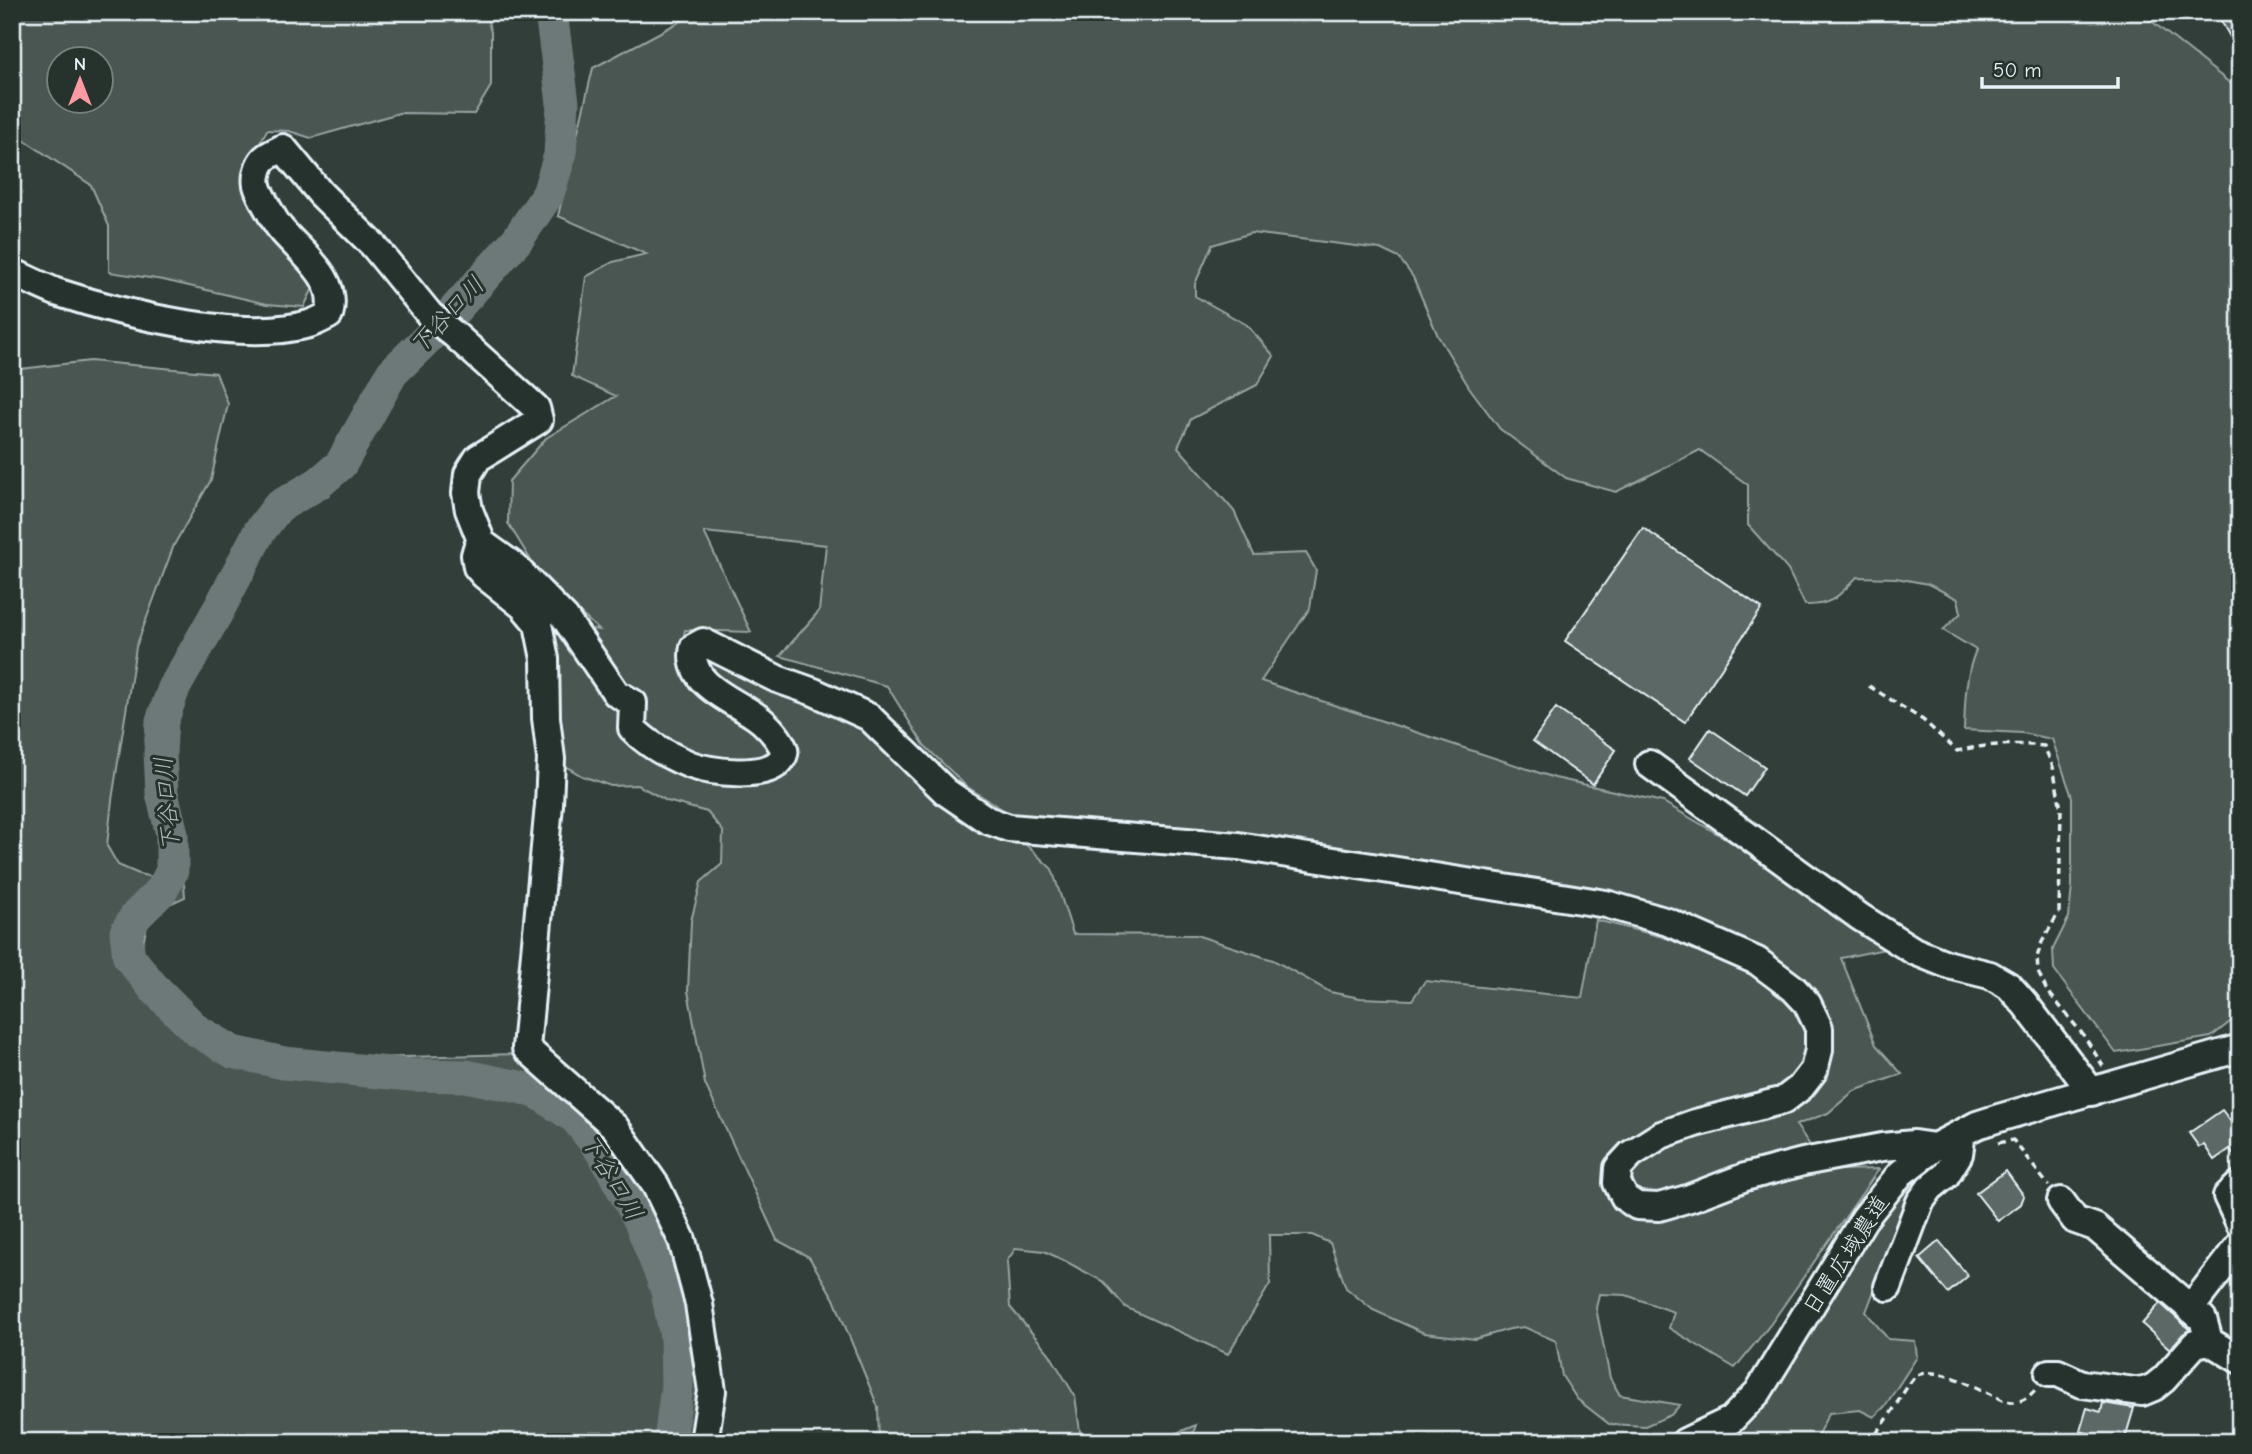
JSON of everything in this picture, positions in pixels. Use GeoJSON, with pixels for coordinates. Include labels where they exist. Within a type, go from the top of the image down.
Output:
{"type":"FeatureCollection","features":[{"type":"Feature","properties":{"kind":"street"},"geometry":{"type":"LineString","coordinates":[[12,272],[55,291],[136,314],[219,329],[259,330],[311,324],[329,315],[332,305],[328,287],[311,258],[279,227],[256,184],[257,173],[264,159],[283,148],[321,194],[373,245],[430,315],[536,408],[538,420],[478,458],[468,474],[466,493],[470,510],[482,543],[514,566],[565,618],[616,692],[633,703],[632,728],[643,740],[690,764],[726,772],[755,771],[777,764],[785,755],[785,749],[773,732],[754,715],[722,697],[703,679],[692,655],[694,647],[703,642],[777,680],[814,692],[869,717],[946,792],[987,820],[1009,828],[1238,846],[1606,904],[1668,922],[1756,961],[1793,988],[1807,1003],[1819,1028],[1819,1050],[1814,1070],[1801,1087],[1784,1100],[1695,1123],[1661,1135],[1631,1154],[1618,1168],[1617,1183],[1625,1198],[1637,1206],[1659,1207],[1745,1177],[1803,1162],[1914,1143],[1935,1147]]}},
{"type":"Feature","properties":{"kind":"street"},"geometry":{"type":"LineString","coordinates":[[482,543],[475,555],[477,567],[523,606],[538,624],[545,659],[546,718],[551,759],[550,805],[526,1048],[615,1128],[656,1186],[682,1240],[699,1304],[712,1391],[704,1442]]}},
{"type":"Feature","properties":{"kind":"street"},"geometry":{"type":"LineString","coordinates":[[1649,764],[1860,917],[1914,951],[1949,965],[1990,975],[2009,986],[2104,1089]]}},
{"type":"Feature","properties":{"kind":"street","name":"日置広域農道"},"geometry":{"type":"LineString","coordinates":[[1685,1442],[1731,1420],[1758,1392],[1864,1219],[1901,1173],[1935,1147],[1977,1125],[2038,1105],[2104,1089],[2240,1048]]}},
{"type":"Feature","properties":{"kind":"street"},"geometry":{"type":"LineString","coordinates":[[1888,1287],[1920,1202],[1930,1188],[1945,1175],[1959,1154],[1962,1133]]}},
{"type":"Feature","properties":{"kind":"street"},"geometry":{"type":"LineString","coordinates":[[2240,1184],[2227,1196],[2240,1224]]}},
{"type":"Feature","properties":{"kind":"street"},"geometry":{"type":"LineString","coordinates":[[2061,1201],[2075,1220],[2095,1227],[2203,1320],[2209,1341]]}},
{"type":"Feature","properties":{"kind":"street"},"geometry":{"type":"LineString","coordinates":[[2190,1308],[2240,1244]]}},
{"type":"Feature","properties":{"kind":"street"},"geometry":{"type":"LineString","coordinates":[[2049,1373],[2058,1373],[2082,1384],[2142,1392],[2164,1379],[2195,1344],[2209,1341],[2239,1354]]}},
{"type":"Feature","properties":{"kind":"path"},"geometry":{"type":"LineString","coordinates":[[1869,686],[1923,720],[1957,751],[2018,743],[2044,746],[2053,767],[2061,809],[2059,912],[2037,957],[2039,972],[2046,989],[2084,1036],[2104,1089]]}},
{"type":"Feature","properties":{"kind":"path"},"geometry":{"type":"LineString","coordinates":[[1962,1133],[1977,1147],[2013,1140],[2061,1201]]}},
{"type":"Feature","properties":{"kind":"path"},"geometry":{"type":"LineString","coordinates":[[1868,1442],[1890,1417],[1914,1376],[1935,1372],[2004,1401],[2016,1403],[2026,1400],[2049,1373]]}},
{"type":"Feature","properties":{"kind":"shaded area"},"geometry":{"type":"Polygon","coordinates":[[[12,12],[485,12],[491,32],[491,86],[474,114],[399,113],[311,138],[289,131],[267,130],[250,161],[293,255],[313,288],[304,307],[267,304],[163,280],[109,272],[109,226],[91,185],[12,132],[12,12]]]}},
{"type":"Feature","properties":{"kind":"shaded area"},"geometry":{"type":"Polygon","coordinates":[[[698,12],[2140,12],[2240,91],[2240,1014],[2211,1037],[2116,1053],[2054,970],[2053,949],[2069,917],[2072,885],[2072,797],[2052,739],[2022,733],[1964,730],[1968,679],[1976,650],[1943,630],[1961,613],[1958,599],[1928,584],[1896,578],[1857,577],[1829,601],[1805,605],[1788,570],[1748,525],[1748,485],[1700,450],[1616,492],[1566,478],[1500,429],[1469,387],[1438,336],[1413,277],[1399,258],[1380,249],[1251,233],[1212,245],[1195,284],[1195,296],[1247,325],[1274,356],[1257,385],[1191,419],[1178,447],[1234,511],[1254,555],[1306,553],[1316,570],[1310,608],[1261,681],[1555,778],[1663,802],[1740,847],[1885,949],[1841,958],[1876,1045],[1902,1074],[1854,1091],[1828,1113],[1796,1125],[1814,1151],[1745,1168],[1663,1199],[1641,1199],[1629,1187],[1629,1170],[1667,1143],[1793,1104],[1820,1085],[1829,1069],[1832,1053],[1827,1021],[1809,982],[1688,918],[1610,893],[1245,836],[1008,813],[966,786],[924,745],[887,686],[780,656],[819,611],[826,545],[704,532],[751,632],[685,630],[680,656],[707,649],[771,682],[840,694],[871,708],[908,770],[948,806],[986,830],[1019,838],[1052,869],[1073,934],[1196,935],[1273,960],[1330,992],[1360,998],[1412,1000],[1425,981],[1582,998],[1596,920],[1722,952],[1788,993],[1806,1017],[1811,1041],[1808,1062],[1798,1081],[1781,1094],[1660,1126],[1628,1143],[1611,1160],[1606,1179],[1617,1203],[1632,1210],[1657,1215],[1802,1174],[1879,1169],[1770,1325],[1735,1368],[1669,1328],[1674,1312],[1626,1295],[1599,1294],[1596,1308],[1610,1378],[1620,1395],[1680,1405],[1671,1415],[1645,1426],[1609,1424],[1577,1399],[1562,1376],[1556,1341],[1524,1327],[1475,1339],[1424,1333],[1373,1310],[1346,1288],[1330,1243],[1312,1235],[1269,1235],[1270,1284],[1228,1354],[1125,1307],[1104,1282],[1065,1261],[1044,1251],[1016,1248],[1007,1261],[1010,1307],[1049,1353],[1075,1396],[1080,1442],[879,1442],[878,1407],[834,1299],[809,1257],[777,1240],[705,1084],[688,991],[691,921],[701,882],[722,864],[723,831],[707,812],[667,801],[638,785],[611,786],[582,776],[562,764],[557,740],[552,625],[599,630],[543,580],[508,523],[509,481],[546,438],[616,396],[572,376],[586,277],[613,262],[646,254],[558,216],[593,68],[698,12]]]}},
{"type":"Feature","properties":{"kind":"shaded area"},"geometry":{"type":"Polygon","coordinates":[[[90,361],[216,373],[228,404],[211,480],[174,545],[136,647],[112,800],[107,846],[118,865],[139,874],[184,884],[185,897],[150,913],[142,947],[143,990],[163,1009],[254,1049],[367,1058],[519,1054],[604,1128],[642,1182],[670,1235],[700,1369],[692,1442],[12,1442],[12,370],[90,361]]]}},
{"type":"Feature","properties":{"kind":"shaded area"},"geometry":{"type":"Polygon","coordinates":[[[1920,1180],[1866,1312],[1888,1339],[1915,1341],[1917,1357],[1885,1406],[1874,1417],[1860,1410],[1829,1413],[1814,1442],[1712,1442],[1739,1428],[1778,1385],[1853,1259],[1891,1204],[1920,1180]]]}},
{"type":"Feature","properties":{"kind":"shaded area"},"geometry":{"type":"Polygon","coordinates":[[[1196,1425],[1190,1442],[1154,1442],[1196,1425]]]}},
{"type":"Feature","properties":{"kind":"building"},"geometry":{"type":"Polygon","coordinates":[[[2240,12],[2240,54],[2221,21],[2240,12]]]}},
{"type":"Feature","properties":{"kind":"building"},"geometry":{"type":"Polygon","coordinates":[[[1643,528],[1762,608],[1685,722],[1565,641],[1643,528]]]}},
{"type":"Feature","properties":{"kind":"building"},"geometry":{"type":"Polygon","coordinates":[[[1556,708],[1616,750],[1593,784],[1533,741],[1556,708]]]}},
{"type":"Feature","properties":{"kind":"building"},"geometry":{"type":"Polygon","coordinates":[[[1710,729],[1765,767],[1745,796],[1690,758],[1710,729]]]}},
{"type":"Feature","properties":{"kind":"building"},"geometry":{"type":"Polygon","coordinates":[[[2222,1110],[2240,1134],[2240,1164],[2230,1149],[2214,1160],[2204,1145],[2199,1147],[2189,1133],[2222,1110]]]}},
{"type":"Feature","properties":{"kind":"building"},"geometry":{"type":"Polygon","coordinates":[[[2006,1171],[2024,1196],[2021,1204],[1998,1221],[1976,1193],[2006,1171]]]}},
{"type":"Feature","properties":{"kind":"building"},"geometry":{"type":"Polygon","coordinates":[[[1939,1241],[1968,1276],[1948,1293],[1919,1258],[1939,1241]]]}},
{"type":"Feature","properties":{"kind":"building"},"geometry":{"type":"Polygon","coordinates":[[[2160,1303],[2190,1330],[2170,1349],[2142,1324],[2160,1303]]]}},
{"type":"Feature","properties":{"kind":"building"},"geometry":{"type":"Polygon","coordinates":[[[2103,1403],[2134,1408],[2124,1442],[2080,1431],[2087,1408],[2101,1412],[2103,1403]]]}},
{"type":"Feature","properties":{"kind":"waterway","name":"下谷口川"},"geometry":{"type":"LineString","coordinates":[[551,12],[563,103],[560,155],[548,194],[517,240],[442,324],[392,373],[341,464],[319,483],[278,507],[259,532],[174,688],[162,721],[162,793],[172,834],[172,871],[162,890],[136,916],[126,932],[129,957],[153,987],[196,1030],[233,1052],[284,1063],[411,1075],[466,1076],[539,1093],[576,1118],[604,1154],[640,1221],[666,1287],[676,1336],[677,1386],[668,1442]]}}]}
